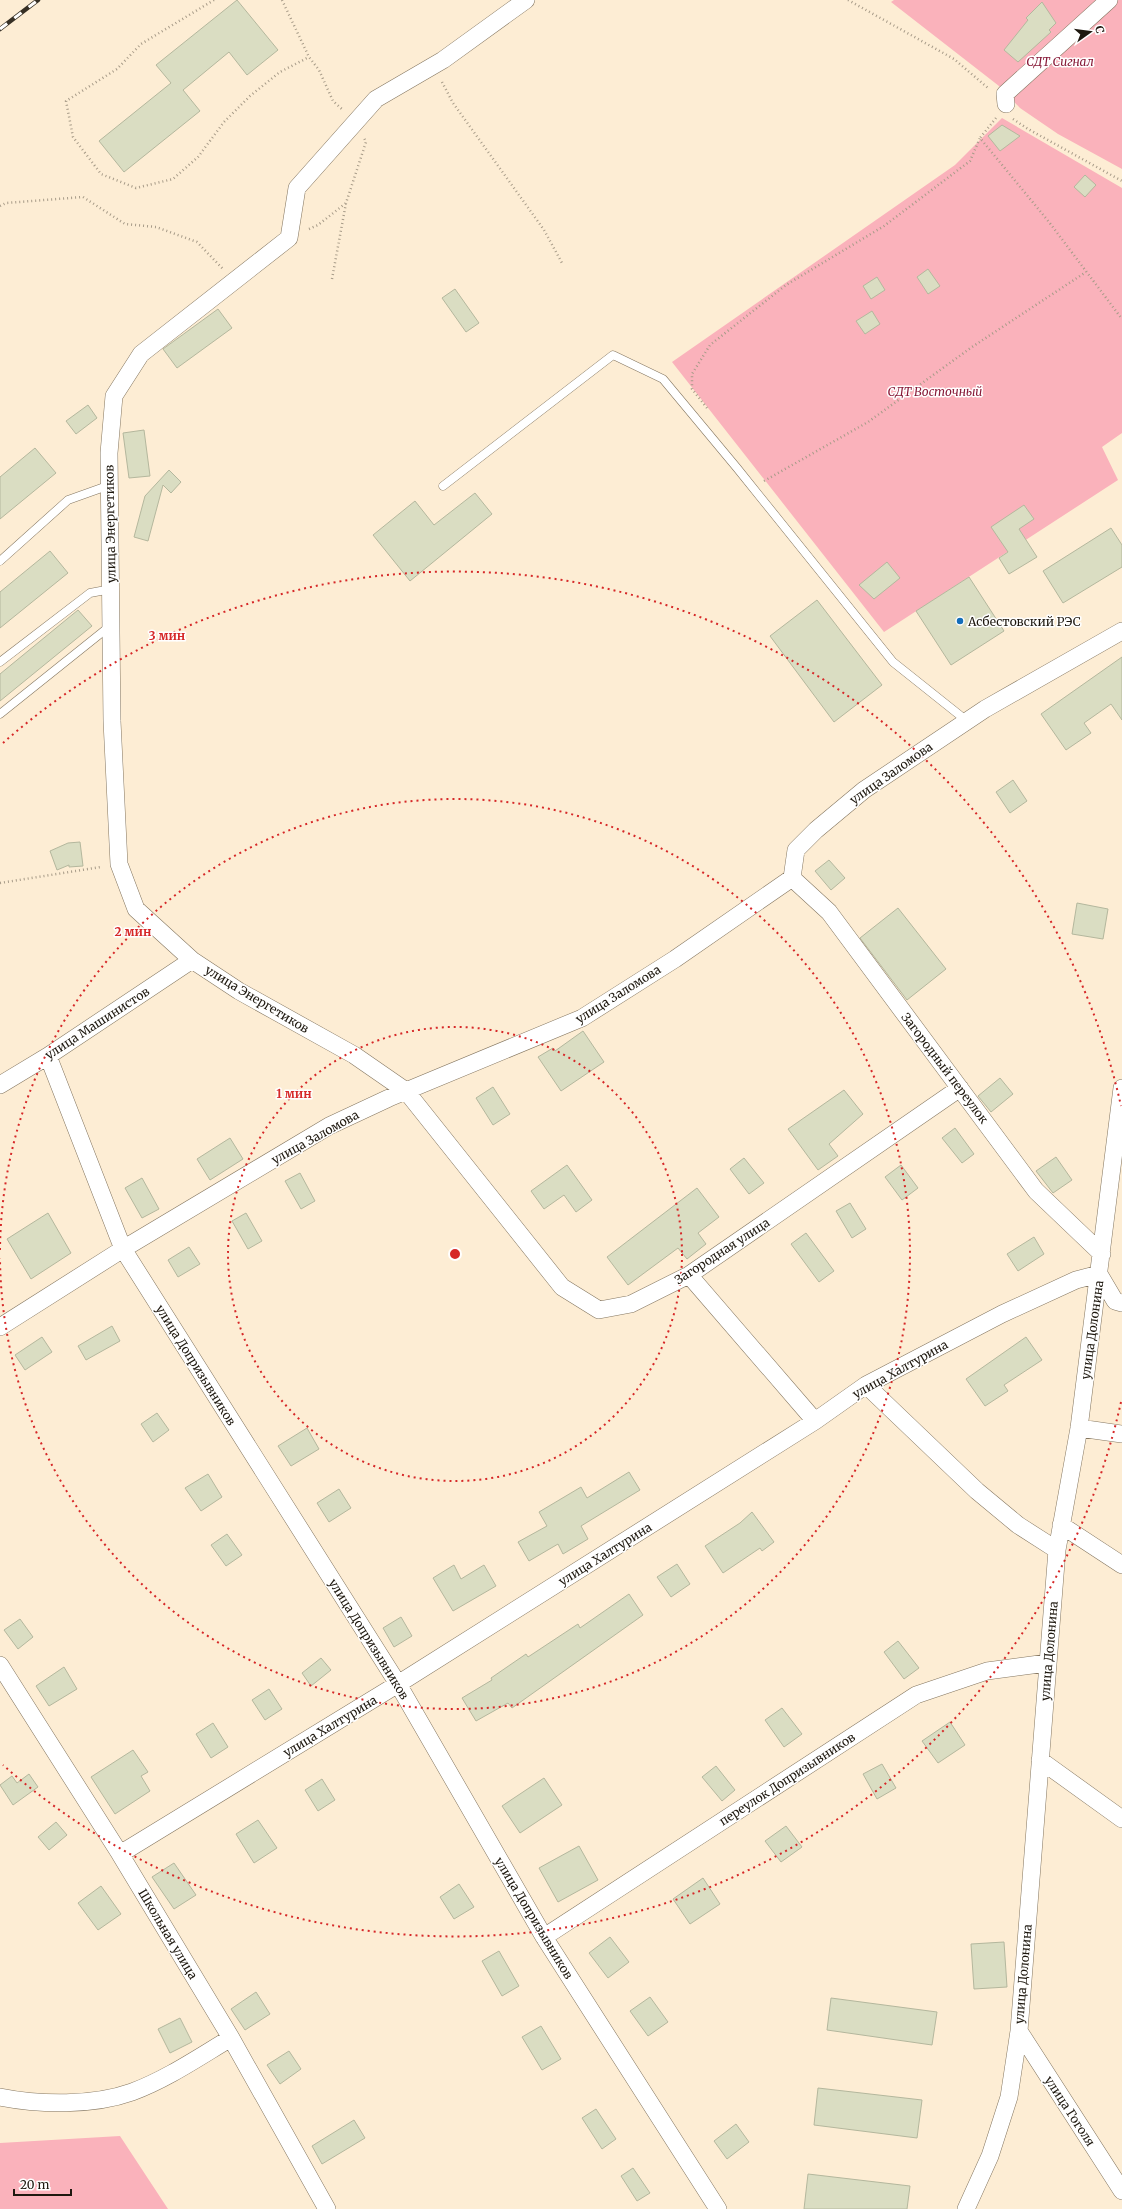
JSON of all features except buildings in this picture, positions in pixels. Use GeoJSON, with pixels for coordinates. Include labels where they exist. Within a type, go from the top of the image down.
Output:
{"type":"FeatureCollection","features":[{"type":"Feature","properties":{"kind":"street"},"geometry":{"type":"LineString","coordinates":[[288,238],[298,188],[376,99],[434,65],[526,0]]}},
{"type":"Feature","properties":{"kind":"street"},"geometry":{"type":"LineString","coordinates":[[1006,104],[1005,94],[1110,0]]}},
{"type":"Feature","properties":{"kind":"street","name":"улица Энергетиков"},"geometry":{"type":"LineString","coordinates":[[288,238],[141,354],[114,396],[109,453],[112,721],[119,864],[136,910],[192,960],[239,992],[354,1055],[406,1091]]}},
{"type":"Feature","properties":{"kind":"street","name":"улица Заломова"},"geometry":{"type":"LineString","coordinates":[[0,1327],[123,1249],[329,1126],[406,1091],[582,1018],[675,959],[792,878],[796,850],[816,830],[864,790],[967,722],[1122,631]]}},
{"type":"Feature","properties":{"kind":"street","name":"Загородный переулок"},"geometry":{"type":"LineString","coordinates":[[792,878],[829,912],[1036,1191],[1102,1254]]}},
{"type":"Feature","properties":{"kind":"street","name":"улица Машинистов"},"geometry":{"type":"LineString","coordinates":[[0,1085],[48,1056],[192,960]]}},
{"type":"Feature","properties":{"kind":"street","name":"улица Допризывников"},"geometry":{"type":"LineString","coordinates":[[48,1056],[123,1249],[398,1684],[544,1937],[718,2209]]}},
{"type":"Feature","properties":{"kind":"street","name":"Загородная улица"},"geometry":{"type":"LineString","coordinates":[[406,1091],[562,1287],[599,1310],[630,1304],[689,1275],[960,1088]]}},
{"type":"Feature","properties":{"kind":"street","name":"улица Долонина"},"geometry":{"type":"LineString","coordinates":[[966,2209],[990,2156],[1009,2097],[1018,2031],[1057,1550],[1079,1428],[1122,1088]]}},
{"type":"Feature","properties":{"kind":"street"},"geometry":{"type":"LineString","coordinates":[[1099,1274],[1115,1301],[1122,1303]]}},
{"type":"Feature","properties":{"kind":"street","name":"улица Халтурина"},"geometry":{"type":"LineString","coordinates":[[120,1854],[398,1684],[815,1421],[866,1385],[1002,1314],[1076,1280],[1099,1274]]}},
{"type":"Feature","properties":{"kind":"street"},"geometry":{"type":"LineString","coordinates":[[689,1275],[815,1421]]}},
{"type":"Feature","properties":{"kind":"street"},"geometry":{"type":"LineString","coordinates":[[866,1385],[977,1491],[1018,1525],[1057,1550]]}},
{"type":"Feature","properties":{"kind":"street"},"geometry":{"type":"LineString","coordinates":[[1079,1428],[1122,1434]]}},
{"type":"Feature","properties":{"kind":"street"},"geometry":{"type":"LineString","coordinates":[[1061,1524],[1122,1565]]}},
{"type":"Feature","properties":{"kind":"street","name":"переулок Допризывников"},"geometry":{"type":"LineString","coordinates":[[544,1937],[916,1695],[988,1671],[1047,1663]]}},
{"type":"Feature","properties":{"kind":"street","name":"Школьная улица"},"geometry":{"type":"LineString","coordinates":[[0,1665],[120,1854],[231,2038],[327,2209]]}},
{"type":"Feature","properties":{"kind":"street"},"geometry":{"type":"LineString","coordinates":[[1040,1760],[1122,1819]]}},
{"type":"Feature","properties":{"kind":"street","name":"улица Гоголя"},"geometry":{"type":"LineString","coordinates":[[1018,2031],[1122,2191]]}},
{"type":"Feature","properties":{"kind":"street"},"geometry":{"type":"LineString","coordinates":[[0,2098],[74,2103],[130,2092],[182,2068],[231,2038]]}},
{"type":"Feature","properties":{"kind":"lane"},"geometry":{"type":"LineString","coordinates":[[443,486],[613,355],[662,379],[737,468],[893,662],[967,722]]}},
{"type":"Feature","properties":{"kind":"lane"},"geometry":{"type":"LineString","coordinates":[[0,561],[68,500],[110,485]]}},
{"type":"Feature","properties":{"kind":"lane"},"geometry":{"type":"LineString","coordinates":[[0,662],[90,593],[111,589]]}},
{"type":"Feature","properties":{"kind":"lane"},"geometry":{"type":"LineString","coordinates":[[0,714],[111,626]]}},
{"type":"Feature","properties":{"kind":"path"},"geometry":{"type":"LineString","coordinates":[[214,0],[141,44],[117,69],[66,101],[73,137],[101,174],[136,188],[173,178],[198,157],[224,122],[250,96],[280,72],[309,57]]}},
{"type":"Feature","properties":{"kind":"path"},"geometry":{"type":"LineString","coordinates":[[282,0],[309,57],[319,70],[333,101],[356,122],[366,142],[346,203],[332,279]]}},
{"type":"Feature","properties":{"kind":"path"},"geometry":{"type":"LineString","coordinates":[[848,0],[954,58],[1006,104],[1011,117],[1028,129],[1122,181]]}},
{"type":"Feature","properties":{"kind":"path"},"geometry":{"type":"LineString","coordinates":[[434,65],[453,103],[544,230],[562,263]]}},
{"type":"Feature","properties":{"kind":"path"},"geometry":{"type":"LineString","coordinates":[[711,413],[692,389],[692,374],[710,345],[786,285],[884,226],[970,161],[980,138],[1006,104]]}},
{"type":"Feature","properties":{"kind":"path"},"geometry":{"type":"LineString","coordinates":[[980,138],[1049,222],[1122,320]]}},
{"type":"Feature","properties":{"kind":"path"},"geometry":{"type":"LineString","coordinates":[[0,206],[6,203],[83,197],[125,224],[156,227],[196,242],[234,280]]}},
{"type":"Feature","properties":{"kind":"path"},"geometry":{"type":"LineString","coordinates":[[288,238],[318,225],[346,203]]}},
{"type":"Feature","properties":{"kind":"path"},"geometry":{"type":"LineString","coordinates":[[759,475],[764,481],[868,422],[972,347],[1086,272]]}},
{"type":"Feature","properties":{"kind":"path"},"geometry":{"type":"LineString","coordinates":[[0,883],[119,864]]}},
{"type":"Feature","properties":{"kind":"green space","name":"СДТ Сигнал"},"geometry":{"type":"Polygon","coordinates":[[[894,0],[1122,0],[1122,169],[1058,134],[1020,108],[999,86],[891,2],[894,0]]]}},
{"type":"Feature","properties":{"kind":"green space","name":"СДТ Восточный"},"geometry":{"type":"Polygon","coordinates":[[[1002,118],[1122,188],[1122,433],[1102,447],[1118,480],[884,632],[672,362],[955,165],[1002,118]]]}},
{"type":"Feature","properties":{"kind":"green space"},"geometry":{"type":"Polygon","coordinates":[[[120,2136],[168,2209],[0,2209],[0,2143],[120,2136]]]}},
{"type":"Feature","properties":{"kind":"railway"},"geometry":{"type":"LineString","coordinates":[[0,29],[38,0]]}},
{"type":"Feature","properties":{"kind":"place","name":"Асбестовский РЭС"},"geometry":{"type":"Point","coordinates":[960,621]}}]}
